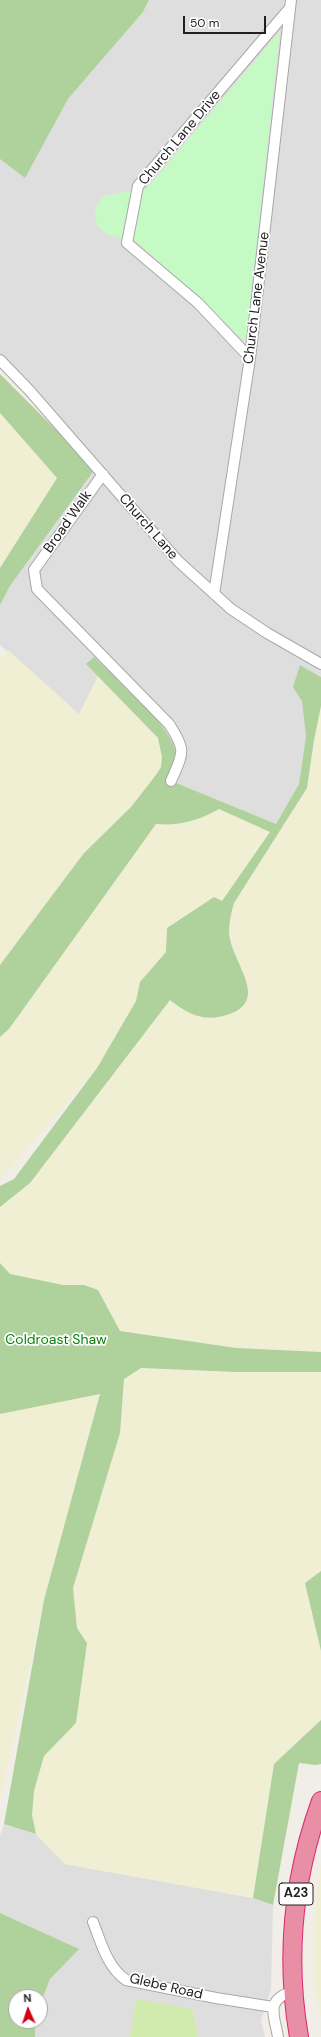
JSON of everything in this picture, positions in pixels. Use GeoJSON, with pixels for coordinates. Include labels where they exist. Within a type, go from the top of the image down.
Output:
{"type":"FeatureCollection","features":[{"type":"Feature","properties":{"kind":"highway","name":"A23"},"geometry":{"type":"LineString","coordinates":[[299,2037],[292,1991],[291,1936],[294,1905],[306,1846],[321,1801]]}},
{"type":"Feature","properties":{"kind":"street","name":"Church Lane Avenue"},"geometry":{"type":"LineString","coordinates":[[214,594],[250,358],[290,5]]}},
{"type":"Feature","properties":{"kind":"street","name":"Church Lane Drive"},"geometry":{"type":"LineString","coordinates":[[250,358],[198,302],[127,243],[138,186],[290,5]]}},
{"type":"Feature","properties":{"kind":"street","name":"Church Lane"},"geometry":{"type":"LineString","coordinates":[[0,360],[29,390],[178,562],[231,609],[267,633],[321,664]]}},
{"type":"Feature","properties":{"kind":"street","name":"Broad Walk"},"geometry":{"type":"LineString","coordinates":[[102,474],[34,570],[37,589],[169,724],[180,741],[182,756],[171,781]]}},
{"type":"Feature","properties":{"kind":"street","name":"Glebe Road"},"geometry":{"type":"LineString","coordinates":[[93,1922],[106,1955],[118,1974],[126,1980],[209,1997],[273,2007]]}},
{"type":"Feature","properties":{"kind":"street"},"geometry":{"type":"LineString","coordinates":[[278,2037],[273,2007],[277,1997],[292,1991]]}},
{"type":"Feature","properties":{"kind":"shaded area"},"geometry":{"type":"Polygon","coordinates":[[[149,0],[321,0],[321,677],[300,665],[306,736],[299,784],[276,824],[169,780],[175,749],[87,665],[98,676],[79,715],[0,645],[0,605],[10,586],[95,469],[0,365],[0,159],[25,177],[68,99],[143,12],[149,0]]]}},
{"type":"Feature","properties":{"kind":"shaded area"},"geometry":{"type":"Polygon","coordinates":[[[4,1824],[36,1834],[65,1864],[253,1898],[273,1905],[271,1989],[261,2021],[265,2037],[198,2037],[193,2009],[136,2000],[130,2037],[35,2037],[35,2029],[48,2029],[48,1989],[46,1989],[50,1979],[78,1949],[0,1913],[0,1836],[4,1824]]]}},
{"type":"Feature","properties":{"kind":"green space"},"geometry":{"type":"Polygon","coordinates":[[[0,0],[149,0],[143,12],[68,99],[25,178],[0,159],[0,0]]]}},
{"type":"Feature","properties":{"kind":"green space"},"geometry":{"type":"Polygon","coordinates":[[[280,31],[246,342],[136,241],[108,235],[97,226],[95,208],[104,196],[147,188],[280,31]]]}},
{"type":"Feature","properties":{"kind":"green space"},"geometry":{"type":"Polygon","coordinates":[[[0,374],[95,469],[10,586],[0,605],[0,568],[57,478],[0,413],[0,374]]]}},
{"type":"Feature","properties":{"kind":"green space"},"geometry":{"type":"Polygon","coordinates":[[[0,413],[57,478],[0,568],[0,413]]]}},
{"type":"Feature","properties":{"kind":"green space"},"geometry":{"type":"Polygon","coordinates":[[[8,650],[79,714],[98,676],[158,738],[162,757],[161,767],[156,775],[131,807],[84,853],[0,965],[0,661],[8,650]]]}},
{"type":"Feature","properties":{"kind":"green space"},"geometry":{"type":"Polygon","coordinates":[[[94,657],[153,715],[171,740],[175,750],[175,758],[169,780],[276,824],[299,784],[306,736],[302,701],[293,687],[300,665],[321,677],[321,706],[307,788],[234,903],[229,933],[246,982],[248,992],[246,1002],[238,1010],[223,1016],[208,1018],[194,1015],[170,1000],[30,1183],[0,1207],[0,1186],[14,1179],[97,1068],[136,1001],[140,982],[166,952],[167,928],[214,897],[222,901],[270,832],[219,809],[204,817],[188,822],[156,824],[9,1029],[0,1037],[0,965],[84,853],[131,807],[161,767],[162,757],[158,738],[86,664],[94,657]]]}},
{"type":"Feature","properties":{"kind":"green space"},"geometry":{"type":"Polygon","coordinates":[[[321,706],[321,1352],[236,1348],[120,1331],[98,1290],[84,1285],[63,1285],[10,1274],[0,1263],[0,1207],[30,1183],[170,999],[179,1008],[216,1018],[240,1010],[249,998],[247,985],[236,959],[229,934],[230,917],[234,903],[307,788],[321,706]]]}},
{"type":"Feature","properties":{"kind":"green space"},"geometry":{"type":"Polygon","coordinates":[[[219,809],[270,832],[222,901],[167,928],[166,952],[140,982],[136,1001],[97,1068],[0,1180],[0,1037],[9,1029],[156,824],[174,825],[192,822],[219,809]]]}},
{"type":"Feature","properties":{"kind":"green space","name":"Coldroast Shaw"},"geometry":{"type":"Polygon","coordinates":[[[0,1263],[10,1274],[63,1285],[84,1285],[98,1290],[120,1331],[236,1348],[321,1352],[321,1372],[237,1372],[141,1368],[124,1379],[120,1433],[73,1588],[77,1628],[87,1643],[76,1723],[44,1756],[34,1791],[32,1815],[36,1834],[4,1824],[44,1600],[100,1394],[0,1414],[0,1263]]]}},
{"type":"Feature","properties":{"kind":"green space"},"geometry":{"type":"Polygon","coordinates":[[[141,1368],[237,1372],[321,1370],[321,1571],[305,1583],[321,1651],[321,1720],[274,1764],[253,1898],[65,1864],[36,1834],[32,1815],[34,1791],[44,1756],[76,1723],[87,1643],[77,1628],[73,1588],[120,1433],[124,1377],[141,1368]]]}},
{"type":"Feature","properties":{"kind":"green space"},"geometry":{"type":"Polygon","coordinates":[[[100,1393],[44,1600],[0,1801],[0,1414],[100,1393]]]}},
{"type":"Feature","properties":{"kind":"green space"},"geometry":{"type":"Polygon","coordinates":[[[321,1571],[321,1651],[305,1583],[321,1571]]]}},
{"type":"Feature","properties":{"kind":"green space"},"geometry":{"type":"Polygon","coordinates":[[[321,1720],[321,1764],[316,1765],[299,1763],[273,1905],[253,1898],[274,1764],[321,1720]]]}},
{"type":"Feature","properties":{"kind":"green space"},"geometry":{"type":"Polygon","coordinates":[[[321,1864],[321,2018],[314,1982],[314,1921],[321,1864]]]}},
{"type":"Feature","properties":{"kind":"green space"},"geometry":{"type":"Polygon","coordinates":[[[0,1913],[79,1949],[50,1979],[46,1989],[8,1989],[8,2029],[35,2029],[35,2037],[0,2037],[0,1913]]]}},
{"type":"Feature","properties":{"kind":"green space"},"geometry":{"type":"Polygon","coordinates":[[[136,1999],[193,2009],[198,2037],[130,2037],[136,1999]]]}}]}
